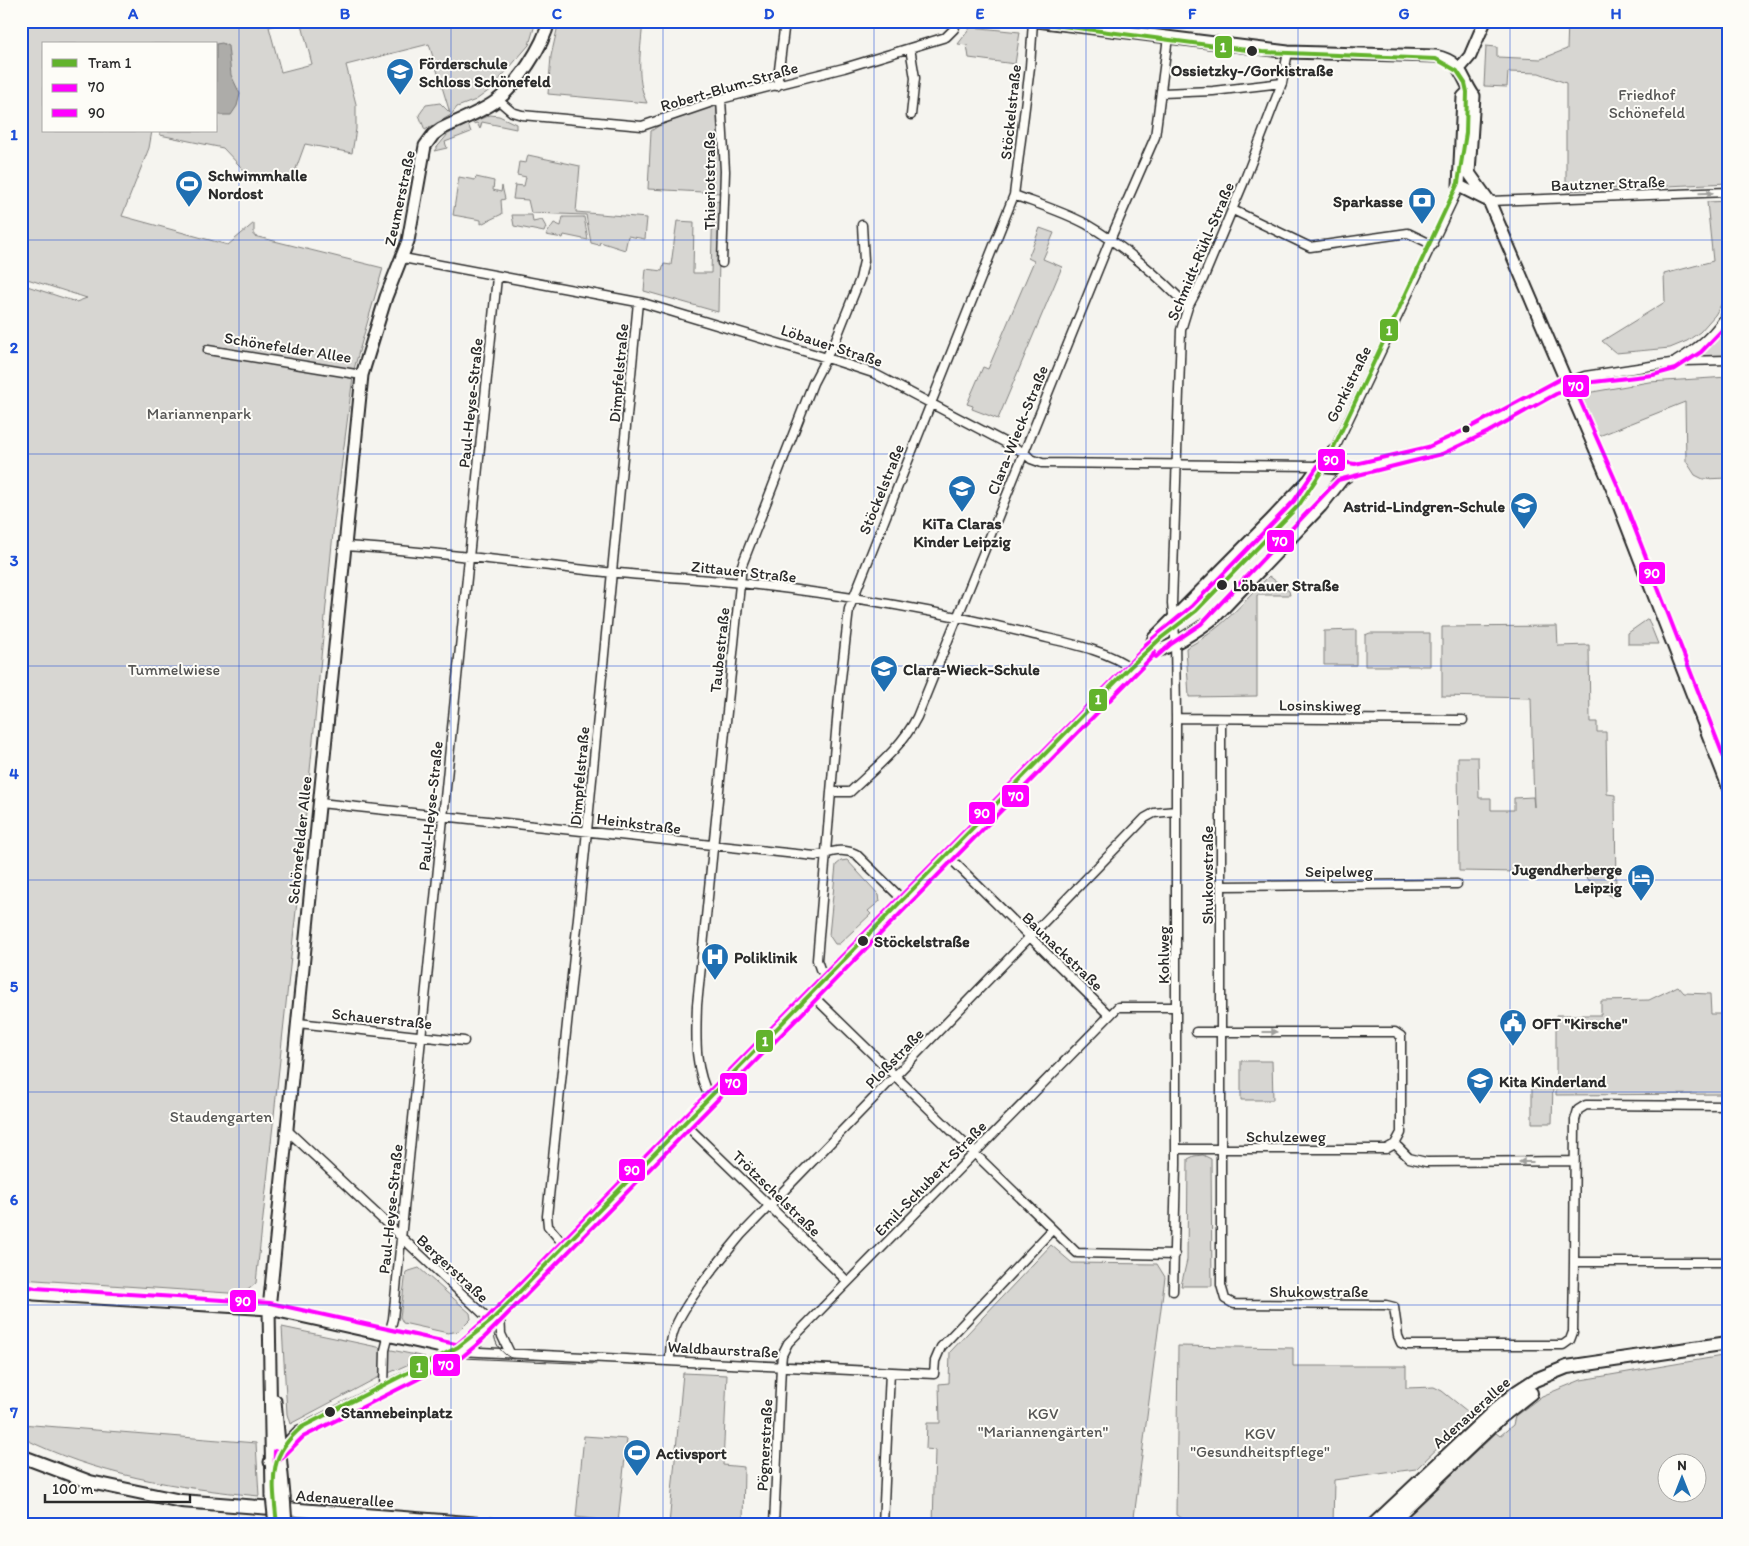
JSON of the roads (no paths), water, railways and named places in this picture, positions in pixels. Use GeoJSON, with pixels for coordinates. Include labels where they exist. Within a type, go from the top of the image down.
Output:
{"type":"FeatureCollection","features":[{"type":"Feature","properties":{"kind":"main road","name":"Zeumerstraße"},"geometry":{"type":"LineString","coordinates":[[403,258],[415,210],[426,146],[433,135],[441,129],[498,100],[538,51],[546,33],[548,21]]}},
{"type":"Feature","properties":{"kind":"main road"},"geometry":{"type":"LineString","coordinates":[[1035,21],[1288,52],[1434,56],[1445,58],[1459,69],[1467,81],[1468,91],[1474,96],[1469,173],[1489,201],[1614,495],[1728,786]]}},
{"type":"Feature","properties":{"kind":"main road"},"geometry":{"type":"LineString","coordinates":[[1459,69],[1470,56],[1485,21]]}},
{"type":"Feature","properties":{"kind":"main road","name":"Gorkistraße"},"geometry":{"type":"LineString","coordinates":[[1459,187],[1463,97],[1468,91]]}},
{"type":"Feature","properties":{"kind":"main road"},"geometry":{"type":"LineString","coordinates":[[1459,187],[1489,201]]}},
{"type":"Feature","properties":{"kind":"main road","name":"Schönefelder Allee"},"geometry":{"type":"LineString","coordinates":[[269,1309],[362,375],[386,297],[403,258]]}},
{"type":"Feature","properties":{"kind":"main road","name":"Löbauer Straße"},"geometry":{"type":"LineString","coordinates":[[1323,466],[1355,470],[1436,450],[1472,434],[1565,383]]}},
{"type":"Feature","properties":{"kind":"main road","name":"Gorkistraße"},"geometry":{"type":"LineString","coordinates":[[459,1351],[496,1318],[1148,652],[1154,638],[1323,466]]}},
{"type":"Feature","properties":{"kind":"main road","name":"Gorkistraße"},"geometry":{"type":"LineString","coordinates":[[1148,652],[1157,651],[1202,627],[1215,617],[1321,506],[1342,479],[1355,470]]}},
{"type":"Feature","properties":{"kind":"main road"},"geometry":{"type":"LineString","coordinates":[[21,1291],[34,1294],[269,1309],[459,1351]]}},
{"type":"Feature","properties":{"kind":"main road"},"geometry":{"type":"LineString","coordinates":[[269,1309],[275,1438],[270,1462],[286,1525]]}},
{"type":"Feature","properties":{"kind":"main road","name":"Adenauerallee"},"geometry":{"type":"LineString","coordinates":[[1373,1525],[1518,1391],[1551,1372],[1568,1367],[1726,1343]]}},
{"type":"Feature","properties":{"kind":"main road"},"geometry":{"type":"LineString","coordinates":[[270,1462],[293,1437],[459,1351]]}},
{"type":"Feature","properties":{"kind":"main road","name":"Adenauerallee"},"geometry":{"type":"LineString","coordinates":[[1388,1525],[1523,1398],[1552,1381],[1610,1362]]}},
{"type":"Feature","properties":{"kind":"main road"},"geometry":{"type":"LineString","coordinates":[[275,1438],[293,1437]]}},
{"type":"Feature","properties":{"kind":"main road"},"geometry":{"type":"LineString","coordinates":[[275,1438],[281,1451],[275,1525]]}},
{"type":"Feature","properties":{"kind":"main road","name":"Adenauerallee"},"geometry":{"type":"LineString","coordinates":[[21,1456],[90,1482],[180,1501],[494,1525]]}},
{"type":"Feature","properties":{"kind":"street"},"geometry":{"type":"LineString","coordinates":[[777,86],[781,41],[785,21]]}},
{"type":"Feature","properties":{"kind":"street","name":"Robert-Blum-Straße"},"geometry":{"type":"LineString","coordinates":[[498,100],[512,112],[522,115],[642,126],[720,99],[777,86],[946,38],[954,29],[957,21]]}},
{"type":"Feature","properties":{"kind":"street","name":"Stöckelstraße"},"geometry":{"type":"LineString","coordinates":[[828,978],[819,967],[817,960],[844,649],[852,598],[931,402],[955,348],[1014,195],[1035,21]]}},
{"type":"Feature","properties":{"kind":"street","name":"Clara-Wieck-Straße"},"geometry":{"type":"LineString","coordinates":[[831,792],[850,792],[910,732],[1110,240],[1155,136],[1168,37]]}},
{"type":"Feature","properties":{"kind":"street"},"geometry":{"type":"LineString","coordinates":[[910,48],[915,78],[911,114]]}},
{"type":"Feature","properties":{"kind":"street","name":"Schmidt-Rühl-Straße"},"geometry":{"type":"LineString","coordinates":[[1172,619],[1181,330],[1188,307],[1233,210],[1282,82],[1288,52]]}},
{"type":"Feature","properties":{"kind":"street"},"geometry":{"type":"LineString","coordinates":[[1162,93],[1213,91],[1282,82]]}},
{"type":"Feature","properties":{"kind":"street","name":"Thieriotstraße"},"geometry":{"type":"LineString","coordinates":[[720,99],[725,171],[722,263]]}},
{"type":"Feature","properties":{"kind":"street","name":"Gorkistraße"},"geometry":{"type":"LineString","coordinates":[[1323,466],[1331,457],[1330,452],[1335,448],[1459,187]]}},
{"type":"Feature","properties":{"kind":"street","name":"Bautzner Straße"},"geometry":{"type":"LineString","coordinates":[[1489,201],[1728,192]]}},
{"type":"Feature","properties":{"kind":"street"},"geometry":{"type":"LineString","coordinates":[[1014,195],[1085,224],[1110,240],[1172,290],[1188,307]]}},
{"type":"Feature","properties":{"kind":"street"},"geometry":{"type":"LineString","coordinates":[[1233,210],[1310,247],[1408,233],[1433,245]]}},
{"type":"Feature","properties":{"kind":"street","name":"Taubestraße"},"geometry":{"type":"LineString","coordinates":[[710,1098],[699,1072],[696,1037],[703,943],[739,583],[744,558],[813,383],[827,358],[860,279],[864,261],[862,225]]}},
{"type":"Feature","properties":{"kind":"street","name":"Löbauer Straße"},"geometry":{"type":"LineString","coordinates":[[403,258],[638,302],[827,358],[873,373],[931,402],[1023,452],[1031,459],[1042,463],[1323,466]]}},
{"type":"Feature","properties":{"kind":"street","name":"Paul-Heyse-Straße"},"geometry":{"type":"LineString","coordinates":[[390,1337],[497,277]]}},
{"type":"Feature","properties":{"kind":"street","name":"Dimpfelstraße"},"geometry":{"type":"LineString","coordinates":[[565,1246],[548,1226],[547,1216],[588,831],[638,302]]}},
{"type":"Feature","properties":{"kind":"street"},"geometry":{"type":"LineString","coordinates":[[1672,363],[1688,354],[1719,327],[1728,312]]}},
{"type":"Feature","properties":{"kind":"street"},"geometry":{"type":"LineString","coordinates":[[1719,327],[1728,332]]}},
{"type":"Feature","properties":{"kind":"street","name":"Schönefelder Allee"},"geometry":{"type":"LineString","coordinates":[[208,350],[362,375]]}},
{"type":"Feature","properties":{"kind":"street","name":"Löbauer Straße"},"geometry":{"type":"LineString","coordinates":[[1565,383],[1585,376],[1672,363],[1728,360]]}},
{"type":"Feature","properties":{"kind":"street","name":"Zittauer Straße"},"geometry":{"type":"LineString","coordinates":[[345,546],[470,556],[613,572],[739,583],[852,598],[957,616],[1057,641],[1109,657],[1132,668]]}},
{"type":"Feature","properties":{"kind":"street","name":"Kohlweg"},"geometry":{"type":"LineString","coordinates":[[1172,619],[1175,641],[1176,718],[1176,1149],[1173,1291]]}},
{"type":"Feature","properties":{"kind":"street","name":"Losinskiweg"},"geometry":{"type":"LineString","coordinates":[[1176,718],[1463,720]]}},
{"type":"Feature","properties":{"kind":"street","name":"Shukowstraße"},"geometry":{"type":"LineString","coordinates":[[1221,718],[1221,1285],[1225,1298],[1234,1304],[1386,1305],[1394,1307],[1398,1336],[1402,1343],[1407,1345],[1563,1345],[1570,1340],[1573,1332],[1574,1262]]}},
{"type":"Feature","properties":{"kind":"street","name":"Heinkstraße"},"geometry":{"type":"LineString","coordinates":[[320,803],[815,856],[838,850],[847,850],[856,854],[904,901]]}},
{"type":"Feature","properties":{"kind":"street","name":"Ploßstraße"},"geometry":{"type":"LineString","coordinates":[[670,1360],[672,1337],[683,1313],[727,1253],[770,1205],[1145,818],[1154,813],[1176,811]]}},
{"type":"Feature","properties":{"kind":"street","name":"Baunackstraße"},"geometry":{"type":"LineString","coordinates":[[948,856],[1109,1015]]}},
{"type":"Feature","properties":{"kind":"street","name":"Seipelweg"},"geometry":{"type":"LineString","coordinates":[[1221,886],[1457,884]]}},
{"type":"Feature","properties":{"kind":"street"},"geometry":{"type":"LineString","coordinates":[[812,995],[1077,1253],[1175,1255]]}},
{"type":"Feature","properties":{"kind":"street"},"geometry":{"type":"LineString","coordinates":[[1109,1015],[1118,1007],[1176,1007]]}},
{"type":"Feature","properties":{"kind":"street","name":"Emil-Schubert-Straße"},"geometry":{"type":"LineString","coordinates":[[781,1366],[782,1355],[788,1343],[1109,1015]]}},
{"type":"Feature","properties":{"kind":"street","name":"Schauerstraße"},"geometry":{"type":"LineString","coordinates":[[298,1023],[464,1041]]}},
{"type":"Feature","properties":{"kind":"street"},"geometry":{"type":"LineString","coordinates":[[1196,1032],[1395,1032],[1401,1036],[1401,1133],[1395,1144],[1410,1158],[1426,1162],[1574,1162]]}},
{"type":"Feature","properties":{"kind":"street"},"geometry":{"type":"LineString","coordinates":[[1728,1106],[1586,1105],[1578,1110],[1574,1120],[1574,1262],[1728,1262]]}},
{"type":"Feature","properties":{"kind":"street","name":"Trötzschelstraße"},"geometry":{"type":"LineString","coordinates":[[685,1124],[848,1282]]}},
{"type":"Feature","properties":{"kind":"street","name":"Bergerstraße"},"geometry":{"type":"LineString","coordinates":[[287,1130],[400,1238],[496,1318]]}},
{"type":"Feature","properties":{"kind":"street","name":"Schulzeweg"},"geometry":{"type":"LineString","coordinates":[[1176,1149],[1386,1150],[1395,1144]]}},
{"type":"Feature","properties":{"kind":"street","name":"Waldbaurstraße"},"geometry":{"type":"LineString","coordinates":[[459,1351],[934,1374],[935,1361],[941,1346],[1052,1230]]}},
{"type":"Feature","properties":{"kind":"street"},"geometry":{"type":"LineString","coordinates":[[496,1318],[510,1353]]}},
{"type":"Feature","properties":{"kind":"street"},"geometry":{"type":"LineString","coordinates":[[384,1389],[385,1350],[390,1337]]}},
{"type":"Feature","properties":{"kind":"street","name":"Pögnerstraße"},"geometry":{"type":"LineString","coordinates":[[774,1525],[781,1366]]}},
{"type":"Feature","properties":{"kind":"street"},"geometry":{"type":"LineString","coordinates":[[882,1525],[890,1372]]}},
{"type":"Feature","properties":{"kind":"tram line","name":"1"},"geometry":{"type":"LineString","coordinates":[[277,1525],[274,1472],[282,1449],[290,1438],[302,1427],[458,1347],[491,1321],[1130,667],[1161,638],[1196,611],[1299,505],[1325,466],[1458,183],[1466,133],[1467,92],[1465,83],[1457,71],[1436,59],[1262,52],[1024,21]]}},
{"type":"Feature","properties":{"kind":"tram line"},"geometry":{"type":"LineString","coordinates":[[503,1310],[495,1323],[494,1337],[500,1350],[513,1359]]}},
{"type":"Feature","properties":{"kind":"tram line"},"geometry":{"type":"LineString","coordinates":[[444,1362],[463,1358],[596,1364]]}},
{"type":"Feature","properties":{"kind":"place","name":"Ossietzky-/Gorkistraße"},"geometry":{"type":"Point","coordinates":[1252,51]}},
{"type":"Feature","properties":{"kind":"place","name":"Förderschule Schloss Schönefeld"},"geometry":{"type":"Point","coordinates":[400,96]}},
{"type":"Feature","properties":{"kind":"place","name":"Schwimmhalle Nordost"},"geometry":{"type":"Point","coordinates":[189,208]}},
{"type":"Feature","properties":{"kind":"place","name":"Sparkasse"},"geometry":{"type":"Point","coordinates":[1422,225]}},
{"type":"Feature","properties":{"kind":"place","name":"KiTa Claras Kinder Leipzig"},"geometry":{"type":"Point","coordinates":[962,513]}},
{"type":"Feature","properties":{"kind":"place","name":"Astrid-Lindgren-Schule"},"geometry":{"type":"Point","coordinates":[1524,530]}},
{"type":"Feature","properties":{"kind":"place","name":"Löbauer Straße"},"geometry":{"type":"Point","coordinates":[1222,585]}},
{"type":"Feature","properties":{"kind":"place","name":"Clara-Wieck-Schule"},"geometry":{"type":"Point","coordinates":[884,693]}},
{"type":"Feature","properties":{"kind":"place","name":"Jugendherberge Leipzig"},"geometry":{"type":"Point","coordinates":[1641,902]}},
{"type":"Feature","properties":{"kind":"place","name":"Stöckelstraße"},"geometry":{"type":"Point","coordinates":[863,941]}},
{"type":"Feature","properties":{"kind":"place","name":"Poliklinik"},"geometry":{"type":"Point","coordinates":[715,981]}},
{"type":"Feature","properties":{"kind":"place","name":"OFT \"Kirsche\""},"geometry":{"type":"Point","coordinates":[1513,1047]}},
{"type":"Feature","properties":{"kind":"place","name":"Kita Kinderland"},"geometry":{"type":"Point","coordinates":[1480,1105]}},
{"type":"Feature","properties":{"kind":"place","name":"Stannebeinplatz"},"geometry":{"type":"Point","coordinates":[330,1412]}},
{"type":"Feature","properties":{"kind":"place","name":"Activsport"},"geometry":{"type":"Point","coordinates":[637,1477]}},
{"type":"Feature","properties":{"kind":"park label","name":"Friedhof Schönefeld"},"geometry":{"type":"Point","coordinates":[1647,103]}},
{"type":"Feature","properties":{"kind":"park label","name":"Mariannenpark"},"geometry":{"type":"Point","coordinates":[199,413]}},
{"type":"Feature","properties":{"kind":"park label","name":"Tummelwiese"},"geometry":{"type":"Point","coordinates":[174,669]}},
{"type":"Feature","properties":{"kind":"park label","name":"Staudengarten"},"geometry":{"type":"Point","coordinates":[221,1116]}},
{"type":"Feature","properties":{"kind":"park label","name":"KGV \"Mariannengärten\""},"geometry":{"type":"Point","coordinates":[1043,1422]}},
{"type":"Feature","properties":{"kind":"park label","name":"KGV \"Gesundheitspflege\""},"geometry":{"type":"Point","coordinates":[1260,1442]}}]}
